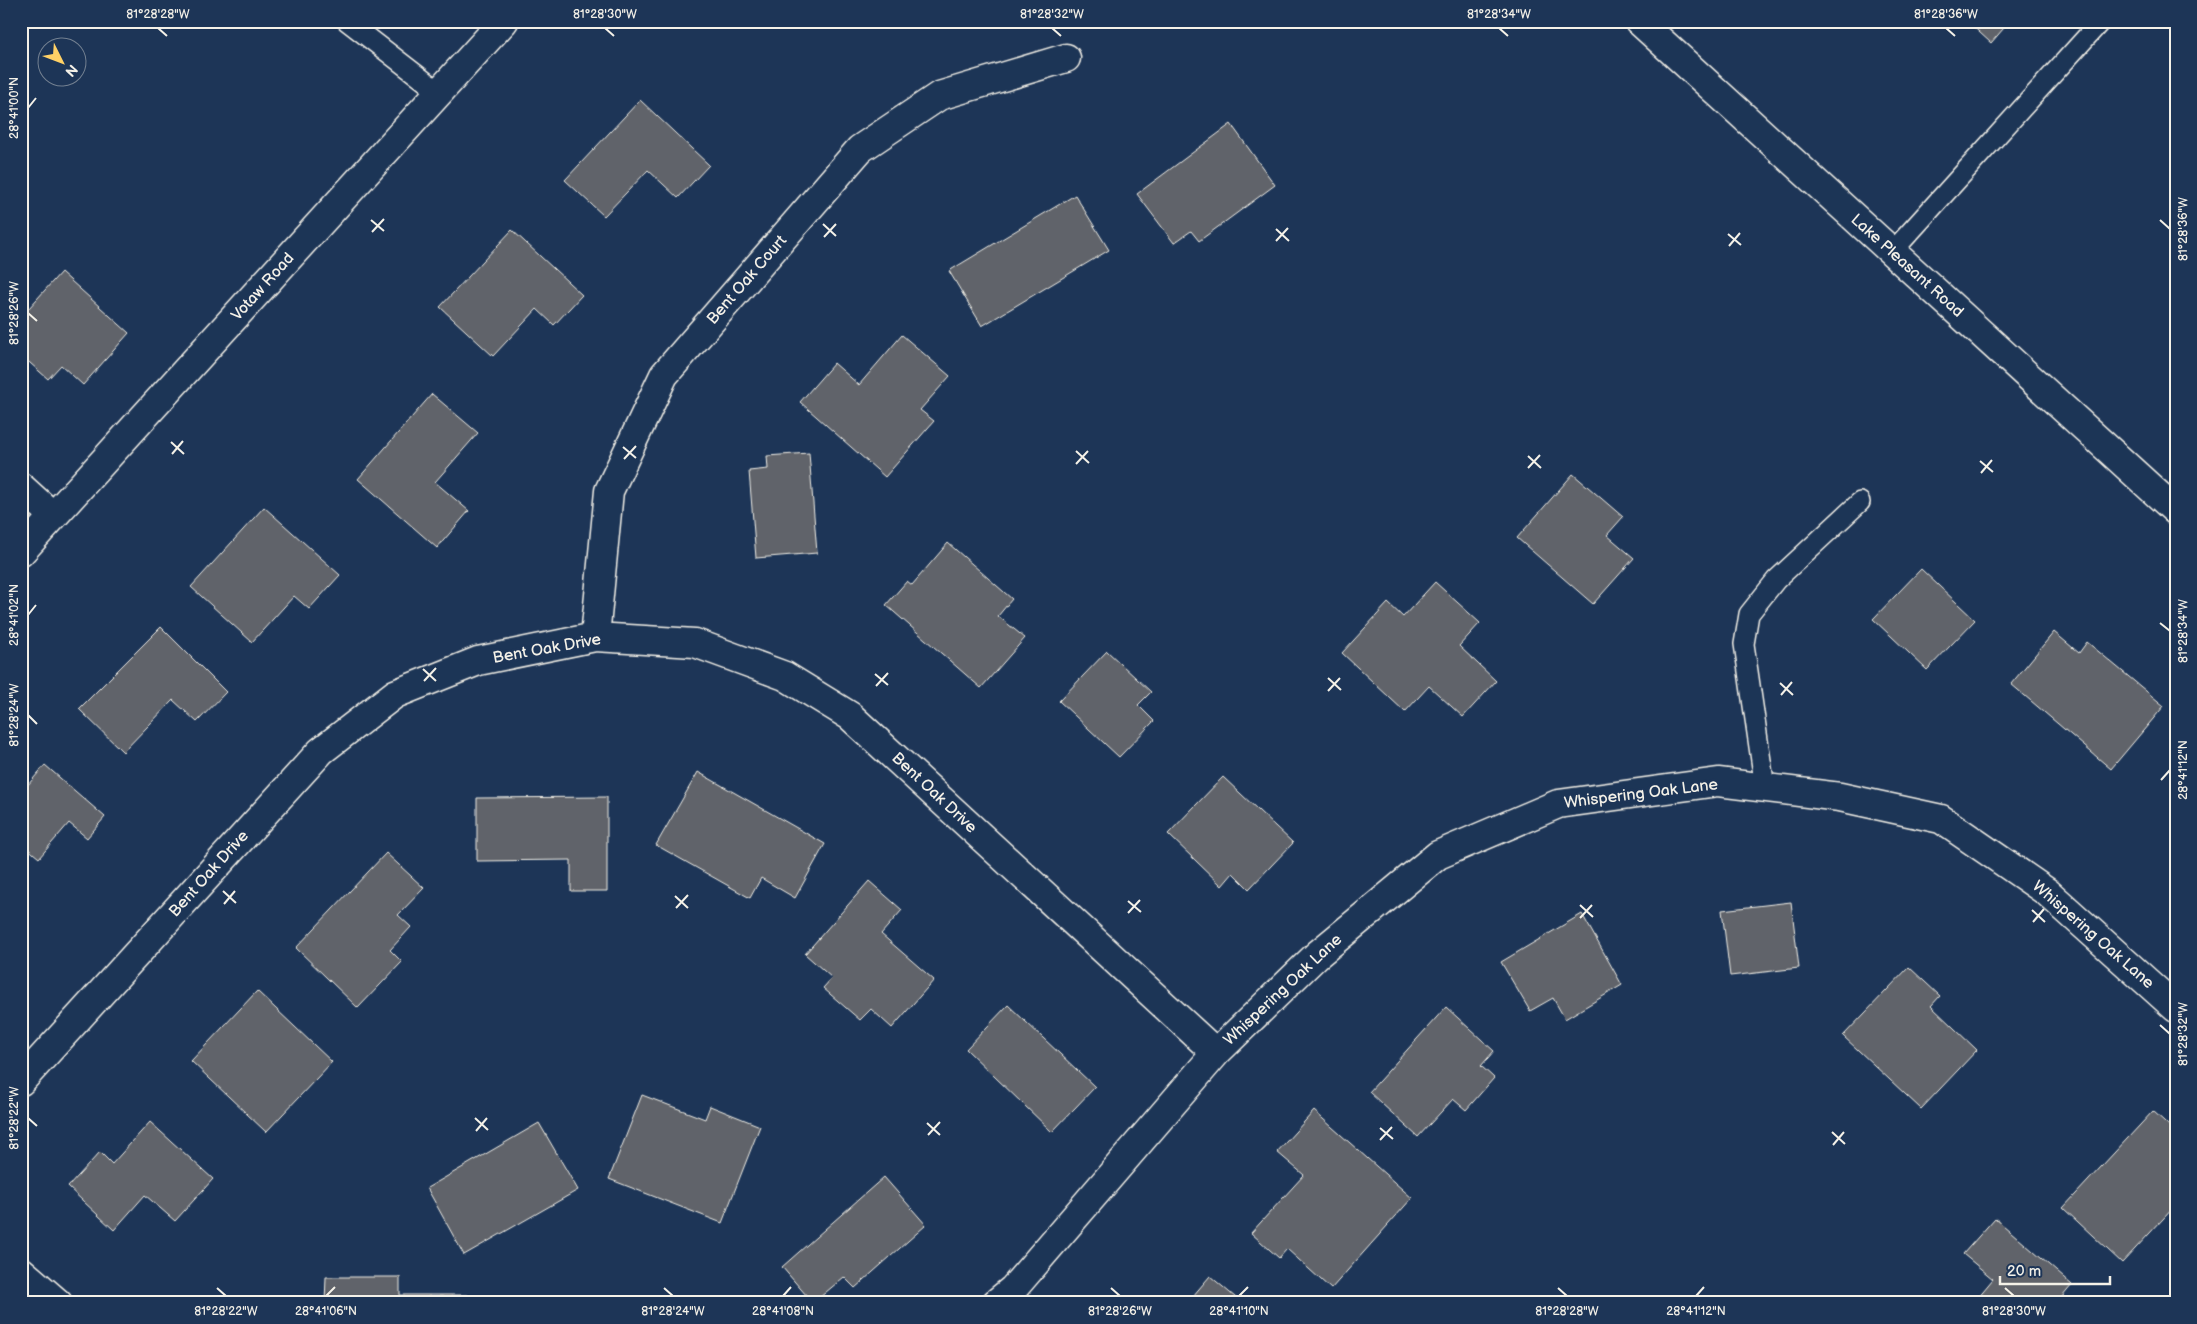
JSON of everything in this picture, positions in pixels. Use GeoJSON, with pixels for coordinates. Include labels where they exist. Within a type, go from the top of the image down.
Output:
{"type":"FeatureCollection","features":[{"type":"Feature","properties":{"kind":"street","name":"Votaw Road"},"geometry":{"type":"LineString","coordinates":[[21,552],[504,21]]}},
{"type":"Feature","properties":{"kind":"street","name":"Lake Pleasant Road"},"geometry":{"type":"LineString","coordinates":[[1639,21],[2176,511]]}},
{"type":"Feature","properties":{"kind":"street","name":"Bent Oak Court"},"geometry":{"type":"LineString","coordinates":[[595,637],[609,491],[664,375],[860,149],[939,96],[1066,58]]}},
{"type":"Feature","properties":{"kind":"street"},"geometry":{"type":"LineString","coordinates":[[21,487],[54,516]]}},
{"type":"Feature","properties":{"kind":"street","name":"Bent Oak Drive"},"geometry":{"type":"LineString","coordinates":[[21,1081],[321,751],[395,694],[478,661],[595,637],[695,643],[785,676],[850,716],[1216,1053]]}},
{"type":"Feature","properties":{"kind":"street","name":"Whispering Oak Lane"},"geometry":{"type":"LineString","coordinates":[[996,1303],[1013,1289],[1216,1053],[1317,955],[1438,855],[1558,804],[1718,782],[1840,797],[1941,819],[2047,892],[2176,1008]]}},
{"type":"Feature","properties":{"kind":"street"},"geometry":{"type":"LineString","coordinates":[[21,1271],[58,1303]]}},
{"type":"Feature","properties":{"kind":"lane"},"geometry":{"type":"LineString","coordinates":[[347,21],[440,92]]}},
{"type":"Feature","properties":{"kind":"lane"},"geometry":{"type":"LineString","coordinates":[[1892,252],[2101,21]]}},
{"type":"Feature","properties":{"kind":"lane"},"geometry":{"type":"LineString","coordinates":[[1766,788],[1744,644],[1749,614],[1776,580],[1860,502]]}},
{"type":"Feature","properties":{"kind":"building"},"geometry":{"type":"Polygon","coordinates":[[[1967,21],[2010,21],[1991,43],[1967,21]]]}},
{"type":"Feature","properties":{"kind":"building"},"geometry":{"type":"Polygon","coordinates":[[[640,100],[709,165],[678,198],[648,170],[604,216],[565,180],[640,100]]]}},
{"type":"Feature","properties":{"kind":"building"},"geometry":{"type":"Polygon","coordinates":[[[1231,124],[1275,185],[1199,241],[1191,231],[1174,243],[1137,194],[1231,124]]]}},
{"type":"Feature","properties":{"kind":"building"},"geometry":{"type":"Polygon","coordinates":[[[1075,195],[1109,250],[982,326],[949,271],[1075,195]]]}},
{"type":"Feature","properties":{"kind":"building"},"geometry":{"type":"Polygon","coordinates":[[[512,230],[582,295],[554,325],[537,309],[493,356],[440,307],[512,230]]]}},
{"type":"Feature","properties":{"kind":"building"},"geometry":{"type":"Polygon","coordinates":[[[61,272],[129,333],[83,385],[61,365],[48,379],[21,355],[21,317],[61,272]]]}},
{"type":"Feature","properties":{"kind":"building"},"geometry":{"type":"Polygon","coordinates":[[[902,335],[950,376],[920,410],[934,421],[885,477],[800,402],[834,363],[859,385],[902,335]]]}},
{"type":"Feature","properties":{"kind":"building"},"geometry":{"type":"Polygon","coordinates":[[[432,394],[478,433],[435,482],[469,511],[437,548],[358,479],[432,394]]]}},
{"type":"Feature","properties":{"kind":"building"},"geometry":{"type":"Polygon","coordinates":[[[809,453],[817,553],[756,558],[749,471],[768,469],[767,456],[809,453]]]}},
{"type":"Feature","properties":{"kind":"building"},"geometry":{"type":"Polygon","coordinates":[[[1573,474],[1623,517],[1607,535],[1634,558],[1593,604],[1517,538],[1573,474]]]}},
{"type":"Feature","properties":{"kind":"building"},"geometry":{"type":"Polygon","coordinates":[[[264,507],[340,575],[309,609],[294,596],[252,642],[191,587],[264,507]]]}},
{"type":"Feature","properties":{"kind":"building"},"geometry":{"type":"Polygon","coordinates":[[[948,543],[1012,599],[998,616],[1025,638],[981,688],[886,605],[907,581],[912,585],[948,543]]]}},
{"type":"Feature","properties":{"kind":"building"},"geometry":{"type":"Polygon","coordinates":[[[1921,569],[1975,620],[1927,670],[1873,619],[1921,569]]]}},
{"type":"Feature","properties":{"kind":"building"},"geometry":{"type":"Polygon","coordinates":[[[1435,582],[1480,623],[1459,646],[1496,681],[1463,717],[1429,686],[1405,712],[1342,653],[1388,603],[1403,617],[1435,582]]]}},
{"type":"Feature","properties":{"kind":"building"},"geometry":{"type":"Polygon","coordinates":[[[161,627],[226,692],[197,722],[173,700],[123,752],[79,709],[161,627]]]}},
{"type":"Feature","properties":{"kind":"building"},"geometry":{"type":"Polygon","coordinates":[[[2054,632],[2079,653],[2087,642],[2164,706],[2111,769],[2011,684],[2054,632]]]}},
{"type":"Feature","properties":{"kind":"building"},"geometry":{"type":"Polygon","coordinates":[[[1107,651],[1151,692],[1138,705],[1154,721],[1119,757],[1059,701],[1107,651]]]}},
{"type":"Feature","properties":{"kind":"building"},"geometry":{"type":"Polygon","coordinates":[[[45,765],[105,817],[87,838],[69,823],[39,858],[21,843],[21,793],[45,765]]]}},
{"type":"Feature","properties":{"kind":"building"},"geometry":{"type":"Polygon","coordinates":[[[698,772],[825,844],[795,898],[761,878],[750,898],[656,845],[698,772]]]}},
{"type":"Feature","properties":{"kind":"building"},"geometry":{"type":"Polygon","coordinates":[[[1223,777],[1293,843],[1249,889],[1233,873],[1222,886],[1168,834],[1223,777]]]}},
{"type":"Feature","properties":{"kind":"building"},"geometry":{"type":"Polygon","coordinates":[[[607,797],[607,891],[571,891],[571,860],[477,861],[477,798],[607,797]]]}},
{"type":"Feature","properties":{"kind":"building"},"geometry":{"type":"Polygon","coordinates":[[[386,853],[424,888],[398,915],[411,927],[390,950],[402,962],[358,1008],[296,948],[386,853]]]}},
{"type":"Feature","properties":{"kind":"building"},"geometry":{"type":"Polygon","coordinates":[[[869,881],[902,910],[881,934],[934,980],[892,1028],[871,1009],[860,1020],[823,988],[832,978],[805,954],[869,881]]]}},
{"type":"Feature","properties":{"kind":"building"},"geometry":{"type":"Polygon","coordinates":[[[1791,902],[1799,968],[1730,976],[1722,910],[1791,902]]]}},
{"type":"Feature","properties":{"kind":"building"},"geometry":{"type":"Polygon","coordinates":[[[1582,914],[1622,985],[1565,1019],[1553,998],[1530,1011],[1501,962],[1582,914]]]}},
{"type":"Feature","properties":{"kind":"building"},"geometry":{"type":"Polygon","coordinates":[[[1909,967],[1940,996],[1931,1006],[1977,1050],[1921,1109],[1843,1036],[1909,967]]]}},
{"type":"Feature","properties":{"kind":"building"},"geometry":{"type":"Polygon","coordinates":[[[257,991],[332,1062],[266,1132],[191,1061],[257,991]]]}},
{"type":"Feature","properties":{"kind":"building"},"geometry":{"type":"Polygon","coordinates":[[[1008,1005],[1095,1087],[1052,1132],[966,1049],[1008,1005]]]}},
{"type":"Feature","properties":{"kind":"building"},"geometry":{"type":"Polygon","coordinates":[[[1446,1007],[1494,1051],[1481,1066],[1494,1078],[1466,1110],[1453,1099],[1418,1137],[1369,1092],[1446,1007]]]}},
{"type":"Feature","properties":{"kind":"building"},"geometry":{"type":"Polygon","coordinates":[[[642,1095],[705,1119],[710,1106],[760,1126],[722,1223],[609,1179],[642,1095]]]}},
{"type":"Feature","properties":{"kind":"building"},"geometry":{"type":"Polygon","coordinates":[[[1314,1111],[1412,1198],[1331,1289],[1287,1249],[1279,1258],[1251,1233],[1304,1175],[1277,1152],[1314,1111]]]}},
{"type":"Feature","properties":{"kind":"building"},"geometry":{"type":"Polygon","coordinates":[[[2153,1111],[2176,1132],[2176,1205],[2122,1263],[2063,1208],[2153,1111]]]}},
{"type":"Feature","properties":{"kind":"building"},"geometry":{"type":"Polygon","coordinates":[[[150,1122],[213,1179],[175,1221],[145,1195],[114,1230],[68,1187],[100,1152],[112,1164],[150,1122]]]}},
{"type":"Feature","properties":{"kind":"building"},"geometry":{"type":"Polygon","coordinates":[[[539,1123],[578,1190],[464,1255],[427,1188],[539,1123]]]}},
{"type":"Feature","properties":{"kind":"building"},"geometry":{"type":"Polygon","coordinates":[[[884,1177],[926,1225],[855,1288],[844,1277],[813,1303],[782,1267],[884,1177]]]}},
{"type":"Feature","properties":{"kind":"building"},"geometry":{"type":"Polygon","coordinates":[[[1995,1218],[2072,1285],[2057,1303],[1973,1303],[1993,1279],[1963,1254],[1995,1218]]]}},
{"type":"Feature","properties":{"kind":"building"},"geometry":{"type":"Polygon","coordinates":[[[1210,1276],[1242,1303],[1187,1303],[1210,1276]]]}},
{"type":"Feature","properties":{"kind":"building"},"geometry":{"type":"Polygon","coordinates":[[[326,1277],[400,1277],[400,1295],[467,1295],[467,1303],[325,1303],[326,1277]]]}}]}
